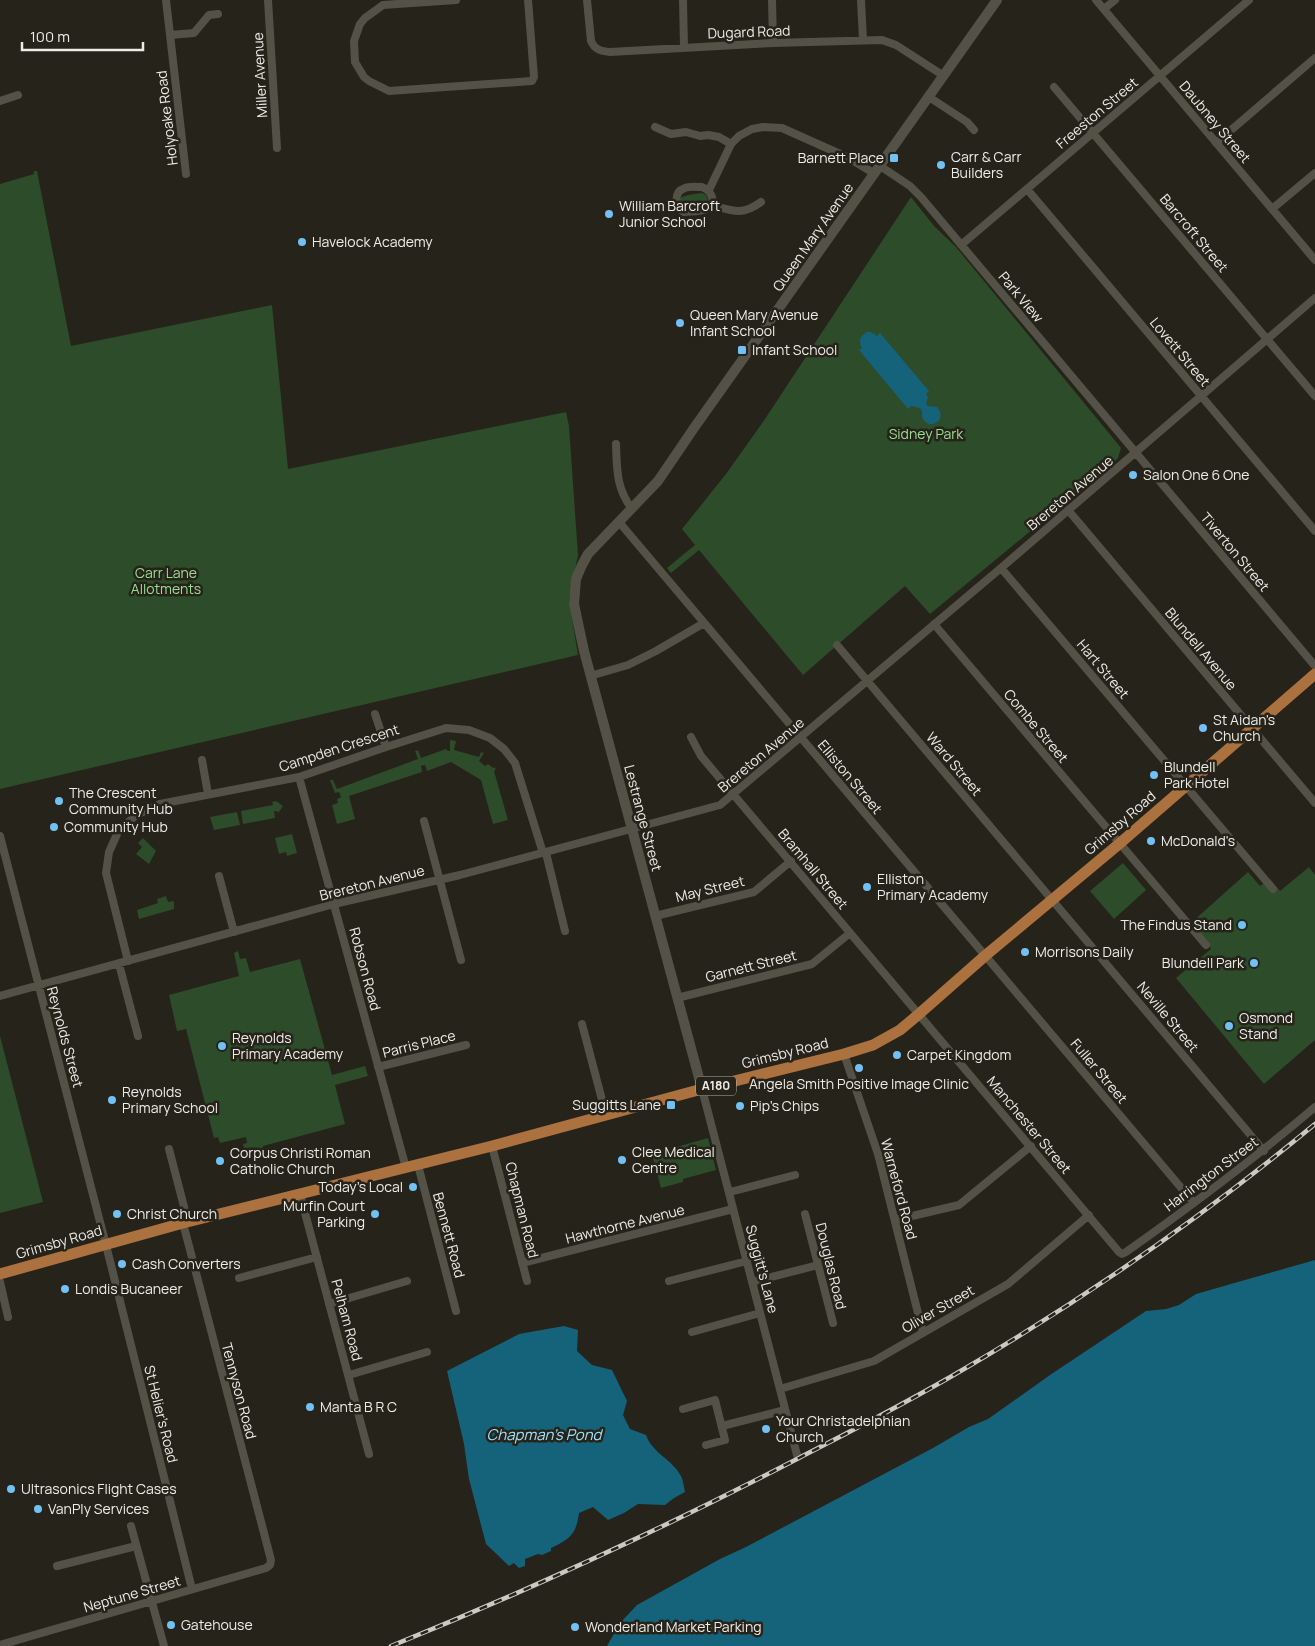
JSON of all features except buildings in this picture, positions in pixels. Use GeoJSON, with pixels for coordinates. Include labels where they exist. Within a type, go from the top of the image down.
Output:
{"type":"FeatureCollection","features":[{"type":"Feature","properties":{"kind":"main road","name":"Grimsby Road"},"geometry":{"type":"LineString","coordinates":[[0,1274],[185,1223],[492,1146],[873,1045],[900,1030],[1315,674]]}},
{"type":"Feature","properties":{"kind":"street","name":"Holyoake Road"},"geometry":{"type":"LineString","coordinates":[[166,0],[186,174]]}},
{"type":"Feature","properties":{"kind":"street","name":"Miller Avenue"},"geometry":{"type":"LineString","coordinates":[[268,0],[277,148]]}},
{"type":"Feature","properties":{"kind":"street"},"geometry":{"type":"LineString","coordinates":[[456,0],[383,5],[378,8],[360,24],[354,41],[355,62],[364,77],[369,82],[388,91],[532,81],[534,77],[528,0]]}},
{"type":"Feature","properties":{"kind":"street","name":"Dugard Road"},"geometry":{"type":"LineString","coordinates":[[587,0],[591,41],[601,51],[882,40],[896,45],[944,76]]}},
{"type":"Feature","properties":{"kind":"street"},"geometry":{"type":"LineString","coordinates":[[683,0],[684,47]]}},
{"type":"Feature","properties":{"kind":"street"},"geometry":{"type":"LineString","coordinates":[[772,0],[773,43]]}},
{"type":"Feature","properties":{"kind":"street"},"geometry":{"type":"LineString","coordinates":[[861,0],[863,40]]}},
{"type":"Feature","properties":{"kind":"street","name":"Queen Mary Avenue"},"geometry":{"type":"LineString","coordinates":[[588,554],[658,481],[997,0]]}},
{"type":"Feature","properties":{"kind":"street","name":"Daubney Street"},"geometry":{"type":"LineString","coordinates":[[1096,0],[1315,260]]}},
{"type":"Feature","properties":{"kind":"street"},"geometry":{"type":"LineString","coordinates":[[1104,9],[1115,0]]}},
{"type":"Feature","properties":{"kind":"street","name":"Freeston Street"},"geometry":{"type":"LineString","coordinates":[[961,245],[1249,0]]}},
{"type":"Feature","properties":{"kind":"street"},"geometry":{"type":"LineString","coordinates":[[170,35],[194,33],[209,15],[218,14]]}},
{"type":"Feature","properties":{"kind":"street"},"geometry":{"type":"LineString","coordinates":[[1216,143],[1315,58]]}},
{"type":"Feature","properties":{"kind":"street","name":"Barcroft Street"},"geometry":{"type":"LineString","coordinates":[[1054,87],[1315,396]]}},
{"type":"Feature","properties":{"kind":"street"},"geometry":{"type":"LineString","coordinates":[[0,101],[18,95]]}},
{"type":"Feature","properties":{"kind":"street"},"geometry":{"type":"LineString","coordinates":[[929,97],[967,122],[974,130]]}},
{"type":"Feature","properties":{"kind":"street"},"geometry":{"type":"LineString","coordinates":[[655,127],[671,134],[686,132],[700,136],[719,137],[731,144]]}},
{"type":"Feature","properties":{"kind":"street"},"geometry":{"type":"LineString","coordinates":[[709,190],[731,144],[739,136],[752,129],[763,127],[782,128],[877,170]]}},
{"type":"Feature","properties":{"kind":"street","name":"Park View"},"geometry":{"type":"LineString","coordinates":[[877,170],[910,186],[1135,454]]}},
{"type":"Feature","properties":{"kind":"street"},"geometry":{"type":"LineString","coordinates":[[1272,209],[1315,173]]}},
{"type":"Feature","properties":{"kind":"street"},"geometry":{"type":"LineString","coordinates":[[702,187],[709,190],[713,200],[711,205],[703,210],[683,212],[676,204],[676,198],[678,193],[684,188],[702,187]]}},
{"type":"Feature","properties":{"kind":"street","name":"Lovett Street"},"geometry":{"type":"LineString","coordinates":[[1027,188],[1315,531]]}},
{"type":"Feature","properties":{"kind":"street"},"geometry":{"type":"LineString","coordinates":[[711,205],[751,214],[761,202]]}},
{"type":"Feature","properties":{"kind":"street","name":"Brereton Avenue"},"geometry":{"type":"LineString","coordinates":[[0,996],[334,904],[545,853],[720,805],[1002,568],[1315,298]]}},
{"type":"Feature","properties":{"kind":"street"},"geometry":{"type":"LineString","coordinates":[[616,444],[618,482],[623,498],[632,509]]}},
{"type":"Feature","properties":{"kind":"street","name":"Tiverton Street"},"geometry":{"type":"LineString","coordinates":[[1135,454],[1315,666]]}},
{"type":"Feature","properties":{"kind":"street","name":"Blundell Avenue"},"geometry":{"type":"LineString","coordinates":[[1068,510],[1315,804]]}},
{"type":"Feature","properties":{"kind":"street","name":"Elliston Street"},"geometry":{"type":"LineString","coordinates":[[619,522],[986,955]]}},
{"type":"Feature","properties":{"kind":"street","name":"Lestrange Street"},"geometry":{"type":"LineString","coordinates":[[588,554],[576,579],[574,604],[590,676],[633,829],[702,1090]]}},
{"type":"Feature","properties":{"kind":"street","name":"Hart Street"},"geometry":{"type":"LineString","coordinates":[[1002,568],[1273,889]]}},
{"type":"Feature","properties":{"kind":"street"},"geometry":{"type":"LineString","coordinates":[[590,676],[628,665],[656,652],[704,623]]}},
{"type":"Feature","properties":{"kind":"street","name":"Combe Street"},"geometry":{"type":"LineString","coordinates":[[934,624],[1206,945]]}},
{"type":"Feature","properties":{"kind":"street","name":"Ward Street"},"geometry":{"type":"LineString","coordinates":[[837,646],[1052,900]]}},
{"type":"Feature","properties":{"kind":"street"},"geometry":{"type":"LineString","coordinates":[[375,714],[386,747]]}},
{"type":"Feature","properties":{"kind":"street","name":"Campden Crescent"},"geometry":{"type":"LineString","coordinates":[[128,961],[106,872],[110,852],[118,832],[136,815],[160,804],[299,777],[446,728],[469,730],[490,738],[504,749],[515,763],[545,853],[565,931]]}},
{"type":"Feature","properties":{"kind":"street","name":"Bramhall Street"},"geometry":{"type":"LineString","coordinates":[[690,738],[701,756],[919,1014]]}},
{"type":"Feature","properties":{"kind":"street"},"geometry":{"type":"LineString","coordinates":[[202,760],[208,794]]}},
{"type":"Feature","properties":{"kind":"street","name":"Robson Road"},"geometry":{"type":"LineString","coordinates":[[299,777],[406,1168]]}},
{"type":"Feature","properties":{"kind":"street"},"geometry":{"type":"LineString","coordinates":[[424,821],[461,960]]}},
{"type":"Feature","properties":{"kind":"street","name":"Reynolds Street"},"geometry":{"type":"LineString","coordinates":[[0,836],[106,1245]]}},
{"type":"Feature","properties":{"kind":"street","name":"May Street"},"geometry":{"type":"LineString","coordinates":[[655,916],[754,892],[791,861]]}},
{"type":"Feature","properties":{"kind":"street"},"geometry":{"type":"LineString","coordinates":[[219,876],[234,932]]}},
{"type":"Feature","properties":{"kind":"street","name":"Neville Street"},"geometry":{"type":"LineString","coordinates":[[1052,900],[1264,1151]]}},
{"type":"Feature","properties":{"kind":"street","name":"Garnett Street"},"geometry":{"type":"LineString","coordinates":[[677,998],[812,964],[850,933]]}},
{"type":"Feature","properties":{"kind":"street","name":"Fuller Street"},"geometry":{"type":"LineString","coordinates":[[986,955],[1194,1203]]}},
{"type":"Feature","properties":{"kind":"street"},"geometry":{"type":"LineString","coordinates":[[119,964],[138,1036]]}},
{"type":"Feature","properties":{"kind":"street","name":"Manchester Street"},"geometry":{"type":"LineString","coordinates":[[919,1014],[1119,1252]]}},
{"type":"Feature","properties":{"kind":"street"},"geometry":{"type":"LineString","coordinates":[[582,1024],[606,1115]]}},
{"type":"Feature","properties":{"kind":"street","name":"Parris Place"},"geometry":{"type":"LineString","coordinates":[[378,1067],[466,1045]]}},
{"type":"Feature","properties":{"kind":"street","name":"Warneford Road"},"geometry":{"type":"LineString","coordinates":[[844,1054],[878,1154],[923,1333]]}},
{"type":"Feature","properties":{"kind":"street","name":"Suggitt's Lane"},"geometry":{"type":"LineString","coordinates":[[702,1090],[797,1455]]}},
{"type":"Feature","properties":{"kind":"street","name":"Harrington Street"},"geometry":{"type":"LineString","coordinates":[[1119,1252],[1122,1254],[1126,1252],[1194,1203],[1264,1151],[1315,1107]]}},
{"type":"Feature","properties":{"kind":"street","name":"Chapman Road"},"geometry":{"type":"LineString","coordinates":[[492,1146],[527,1281]]}},
{"type":"Feature","properties":{"kind":"street"},"geometry":{"type":"LineString","coordinates":[[896,1220],[959,1205],[1031,1146]]}},
{"type":"Feature","properties":{"kind":"street","name":"Tennyson Road"},"geometry":{"type":"LineString","coordinates":[[169,1149],[185,1223],[271,1560],[270,1565]]}},
{"type":"Feature","properties":{"kind":"street","name":"Bennett Road"},"geometry":{"type":"LineString","coordinates":[[418,1165],[456,1311]]}},
{"type":"Feature","properties":{"kind":"street"},"geometry":{"type":"LineString","coordinates":[[730,1192],[795,1176]]}},
{"type":"Feature","properties":{"kind":"street","name":"Pelham Road"},"geometry":{"type":"LineString","coordinates":[[300,1194],[369,1454]]}},
{"type":"Feature","properties":{"kind":"street","name":"Hawthorne Avenue"},"geometry":{"type":"LineString","coordinates":[[522,1263],[733,1209]]}},
{"type":"Feature","properties":{"kind":"street","name":"Douglas Road"},"geometry":{"type":"LineString","coordinates":[[805,1214],[833,1323]]}},
{"type":"Feature","properties":{"kind":"street","name":"Oliver Street"},"geometry":{"type":"LineString","coordinates":[[780,1389],[874,1361],[1008,1284],[1089,1215]]}},
{"type":"Feature","properties":{"kind":"street","name":"St Helier's Road"},"geometry":{"type":"LineString","coordinates":[[106,1245],[192,1589]]}},
{"type":"Feature","properties":{"kind":"street"},"geometry":{"type":"LineString","coordinates":[[240,1278],[317,1257]]}},
{"type":"Feature","properties":{"kind":"street"},"geometry":{"type":"LineString","coordinates":[[669,1281],[747,1261]]}},
{"type":"Feature","properties":{"kind":"street"},"geometry":{"type":"LineString","coordinates":[[752,1282],[818,1265]]}},
{"type":"Feature","properties":{"kind":"street"},"geometry":{"type":"LineString","coordinates":[[329,1304],[408,1281]]}},
{"type":"Feature","properties":{"kind":"street"},"geometry":{"type":"LineString","coordinates":[[0,1282],[8,1317]]}},
{"type":"Feature","properties":{"kind":"street"},"geometry":{"type":"LineString","coordinates":[[692,1332],[760,1313]]}},
{"type":"Feature","properties":{"kind":"street"},"geometry":{"type":"LineString","coordinates":[[349,1375],[427,1352]]}},
{"type":"Feature","properties":{"kind":"street"},"geometry":{"type":"LineString","coordinates":[[683,1409],[715,1400],[725,1440],[706,1445]]}},
{"type":"Feature","properties":{"kind":"street"},"geometry":{"type":"LineString","coordinates":[[722,1426],[785,1410]]}},
{"type":"Feature","properties":{"kind":"street"},"geometry":{"type":"LineString","coordinates":[[131,1526],[164,1646]]}},
{"type":"Feature","properties":{"kind":"street"},"geometry":{"type":"LineString","coordinates":[[57,1566],[136,1546]]}},
{"type":"Feature","properties":{"kind":"street","name":"Neptune Street"},"geometry":{"type":"LineString","coordinates":[[0,1645],[266,1568],[270,1565]]}},
{"type":"Feature","properties":{"kind":"green space","name":"Carr Lane Allotments"},"geometry":{"type":"Polygon","coordinates":[[[34,171],[37,171],[71,346],[272,305],[288,469],[566,412],[569,426],[578,555],[569,600],[578,655],[0,789],[0,184],[34,174],[34,171]]]}},
{"type":"Feature","properties":{"kind":"green space"},"geometry":{"type":"Polygon","coordinates":[[[702,193],[706,195],[708,200],[706,204],[686,208],[679,201],[684,196],[702,193]]]}},
{"type":"Feature","properties":{"kind":"green space","name":"Sidney Park"},"geometry":{"type":"Polygon","coordinates":[[[911,197],[934,226],[956,247],[1121,448],[1118,458],[1114,462],[930,614],[905,586],[803,675],[699,550],[671,573],[667,568],[695,545],[682,529],[726,474],[765,419],[911,197]]]}},
{"type":"Feature","properties":{"kind":"green space"},"geometry":{"type":"Polygon","coordinates":[[[450,740],[456,741],[454,750],[479,757],[481,752],[484,753],[479,761],[485,766],[488,764],[496,769],[494,771],[508,820],[493,824],[481,780],[451,762],[427,771],[425,765],[421,766],[422,772],[349,796],[355,819],[337,824],[332,805],[338,803],[337,799],[341,797],[339,792],[335,793],[330,780],[333,780],[337,789],[418,759],[415,751],[418,750],[421,758],[446,749],[450,751],[450,740]]]}},
{"type":"Feature","properties":{"kind":"green space"},"geometry":{"type":"Polygon","coordinates":[[[276,801],[283,806],[278,813],[274,811],[275,818],[243,824],[241,811],[273,805],[272,802],[276,801]]]}},
{"type":"Feature","properties":{"kind":"green space"},"geometry":{"type":"Polygon","coordinates":[[[237,812],[240,825],[214,830],[210,817],[237,812]]]}},
{"type":"Feature","properties":{"kind":"green space"},"geometry":{"type":"Polygon","coordinates":[[[292,834],[297,853],[287,856],[286,852],[279,854],[275,838],[292,834]]]}},
{"type":"Feature","properties":{"kind":"green space"},"geometry":{"type":"Polygon","coordinates":[[[143,838],[156,851],[149,864],[136,854],[142,847],[138,843],[143,838]]]}},
{"type":"Feature","properties":{"kind":"green space"},"geometry":{"type":"Polygon","coordinates":[[[1123,863],[1146,890],[1114,919],[1090,891],[1123,863]]]}},
{"type":"Feature","properties":{"kind":"green space","name":"Blundell Park"},"geometry":{"type":"Polygon","coordinates":[[[1309,867],[1315,875],[1315,1040],[1264,1084],[1176,978],[1211,949],[1192,922],[1248,872],[1260,886],[1270,879],[1280,891],[1309,867]]]}},
{"type":"Feature","properties":{"kind":"green space"},"geometry":{"type":"Polygon","coordinates":[[[166,896],[168,902],[174,901],[174,909],[139,919],[137,910],[158,903],[157,899],[166,896]]]}},
{"type":"Feature","properties":{"kind":"green space","name":"Reynolds Primary Academy"},"geometry":{"type":"Polygon","coordinates":[[[238,951],[240,959],[246,958],[250,972],[300,959],[332,1075],[365,1066],[368,1076],[335,1085],[345,1124],[263,1146],[264,1153],[249,1157],[249,1154],[245,1155],[243,1144],[247,1143],[246,1137],[220,1143],[218,1137],[214,1138],[186,1029],[177,1031],[169,995],[239,976],[234,953],[238,951]]]}},
{"type":"Feature","properties":{"kind":"green space"},"geometry":{"type":"Polygon","coordinates":[[[0,1036],[43,1202],[0,1213],[0,1036]]]}},
{"type":"Feature","properties":{"kind":"green space"},"geometry":{"type":"Polygon","coordinates":[[[708,1138],[716,1170],[683,1179],[683,1182],[661,1188],[652,1154],[708,1138]]]}},
{"type":"Feature","properties":{"kind":"water"},"geometry":{"type":"Polygon","coordinates":[[[867,332],[877,336],[880,333],[929,391],[926,394],[928,397],[926,404],[937,407],[940,413],[938,422],[930,424],[925,422],[920,408],[911,406],[908,409],[859,350],[862,348],[860,339],[867,332]]]}},
{"type":"Feature","properties":{"kind":"water"},"geometry":{"type":"Polygon","coordinates":[[[1315,1260],[1315,1646],[607,1646],[620,1623],[637,1605],[969,1427],[988,1419],[1146,1311],[1166,1309],[1179,1305],[1196,1294],[1315,1260]]]}},
{"type":"Feature","properties":{"kind":"water","name":"Chapman's Pond"},"geometry":{"type":"Polygon","coordinates":[[[564,1326],[578,1330],[577,1351],[592,1365],[612,1370],[627,1401],[623,1415],[630,1429],[646,1435],[653,1447],[673,1465],[682,1478],[685,1492],[665,1505],[638,1504],[608,1520],[593,1507],[579,1513],[574,1531],[563,1542],[551,1548],[551,1551],[525,1559],[525,1566],[519,1568],[514,1563],[509,1566],[486,1544],[469,1479],[464,1444],[447,1371],[519,1334],[564,1326]]]}},
{"type":"Feature","properties":{"kind":"railway"},"geometry":{"type":"LineString","coordinates":[[391,1646],[495,1603],[699,1509],[944,1381],[1010,1342],[1144,1254],[1231,1191],[1315,1124]]}},
{"type":"Feature","properties":{"kind":"place","name":"Barnett Place"},"geometry":{"type":"Point","coordinates":[894,158]}},
{"type":"Feature","properties":{"kind":"place","name":"Carr & Carr Builders"},"geometry":{"type":"Point","coordinates":[941,165]}},
{"type":"Feature","properties":{"kind":"place","name":"William Barcroft Junior School"},"geometry":{"type":"Point","coordinates":[609,214]}},
{"type":"Feature","properties":{"kind":"place","name":"Havelock Academy"},"geometry":{"type":"Point","coordinates":[302,242]}},
{"type":"Feature","properties":{"kind":"place","name":"Queen Mary Avenue Infant School"},"geometry":{"type":"Point","coordinates":[680,323]}},
{"type":"Feature","properties":{"kind":"place","name":"Infant School"},"geometry":{"type":"Point","coordinates":[742,350]}},
{"type":"Feature","properties":{"kind":"place","name":"Salon One 6 One"},"geometry":{"type":"Point","coordinates":[1133,475]}},
{"type":"Feature","properties":{"kind":"place","name":"St Aidan's Church"},"geometry":{"type":"Point","coordinates":[1203,728]}},
{"type":"Feature","properties":{"kind":"place","name":"Blundell Park Hotel"},"geometry":{"type":"Point","coordinates":[1154,775]}},
{"type":"Feature","properties":{"kind":"place","name":"The Crescent Community Hub"},"geometry":{"type":"Point","coordinates":[59,801]}},
{"type":"Feature","properties":{"kind":"place","name":"Community Hub"},"geometry":{"type":"Point","coordinates":[54,827]}},
{"type":"Feature","properties":{"kind":"place","name":"McDonald's"},"geometry":{"type":"Point","coordinates":[1151,841]}},
{"type":"Feature","properties":{"kind":"place","name":"Elliston Primary Academy"},"geometry":{"type":"Point","coordinates":[867,887]}},
{"type":"Feature","properties":{"kind":"place","name":"The Findus Stand"},"geometry":{"type":"Point","coordinates":[1242,925]}},
{"type":"Feature","properties":{"kind":"place","name":"Morrisons Daily"},"geometry":{"type":"Point","coordinates":[1025,952]}},
{"type":"Feature","properties":{"kind":"place","name":"Blundell Park"},"geometry":{"type":"Point","coordinates":[1254,963]}},
{"type":"Feature","properties":{"kind":"place","name":"Osmond Stand"},"geometry":{"type":"Point","coordinates":[1229,1026]}},
{"type":"Feature","properties":{"kind":"place","name":"Reynolds Primary Academy"},"geometry":{"type":"Point","coordinates":[222,1046]}},
{"type":"Feature","properties":{"kind":"place","name":"Carpet Kingdom"},"geometry":{"type":"Point","coordinates":[897,1055]}},
{"type":"Feature","properties":{"kind":"place","name":"Angela Smith Positive Image Clinic"},"geometry":{"type":"Point","coordinates":[859,1068]}},
{"type":"Feature","properties":{"kind":"place","name":"Reynolds Primary School"},"geometry":{"type":"Point","coordinates":[112,1100]}},
{"type":"Feature","properties":{"kind":"place","name":"Suggitts Lane"},"geometry":{"type":"Point","coordinates":[671,1105]}},
{"type":"Feature","properties":{"kind":"place","name":"Pip’s Chips"},"geometry":{"type":"Point","coordinates":[740,1106]}},
{"type":"Feature","properties":{"kind":"place","name":"Clee Medical Centre"},"geometry":{"type":"Point","coordinates":[622,1160]}},
{"type":"Feature","properties":{"kind":"place","name":"Corpus Christi Roman Catholic Church"},"geometry":{"type":"Point","coordinates":[220,1161]}},
{"type":"Feature","properties":{"kind":"place","name":"Today's Local"},"geometry":{"type":"Point","coordinates":[413,1187]}},
{"type":"Feature","properties":{"kind":"place","name":"Christ Church"},"geometry":{"type":"Point","coordinates":[117,1214]}},
{"type":"Feature","properties":{"kind":"place","name":"Murfin Court Parking"},"geometry":{"type":"Point","coordinates":[375,1214]}},
{"type":"Feature","properties":{"kind":"place","name":"Cash Converters"},"geometry":{"type":"Point","coordinates":[122,1264]}},
{"type":"Feature","properties":{"kind":"place","name":"Londis Bucaneer"},"geometry":{"type":"Point","coordinates":[65,1289]}},
{"type":"Feature","properties":{"kind":"place","name":"Manta B R C"},"geometry":{"type":"Point","coordinates":[310,1407]}},
{"type":"Feature","properties":{"kind":"place","name":"Your Christadelphian Church"},"geometry":{"type":"Point","coordinates":[766,1429]}},
{"type":"Feature","properties":{"kind":"place","name":"Ultrasonics Flight Cases"},"geometry":{"type":"Point","coordinates":[11,1489]}},
{"type":"Feature","properties":{"kind":"place","name":"VanPly Services"},"geometry":{"type":"Point","coordinates":[38,1509]}},
{"type":"Feature","properties":{"kind":"place","name":"Gatehouse"},"geometry":{"type":"Point","coordinates":[171,1625]}},
{"type":"Feature","properties":{"kind":"place","name":"Wonderland Market Parking"},"geometry":{"type":"Point","coordinates":[575,1627]}}]}
